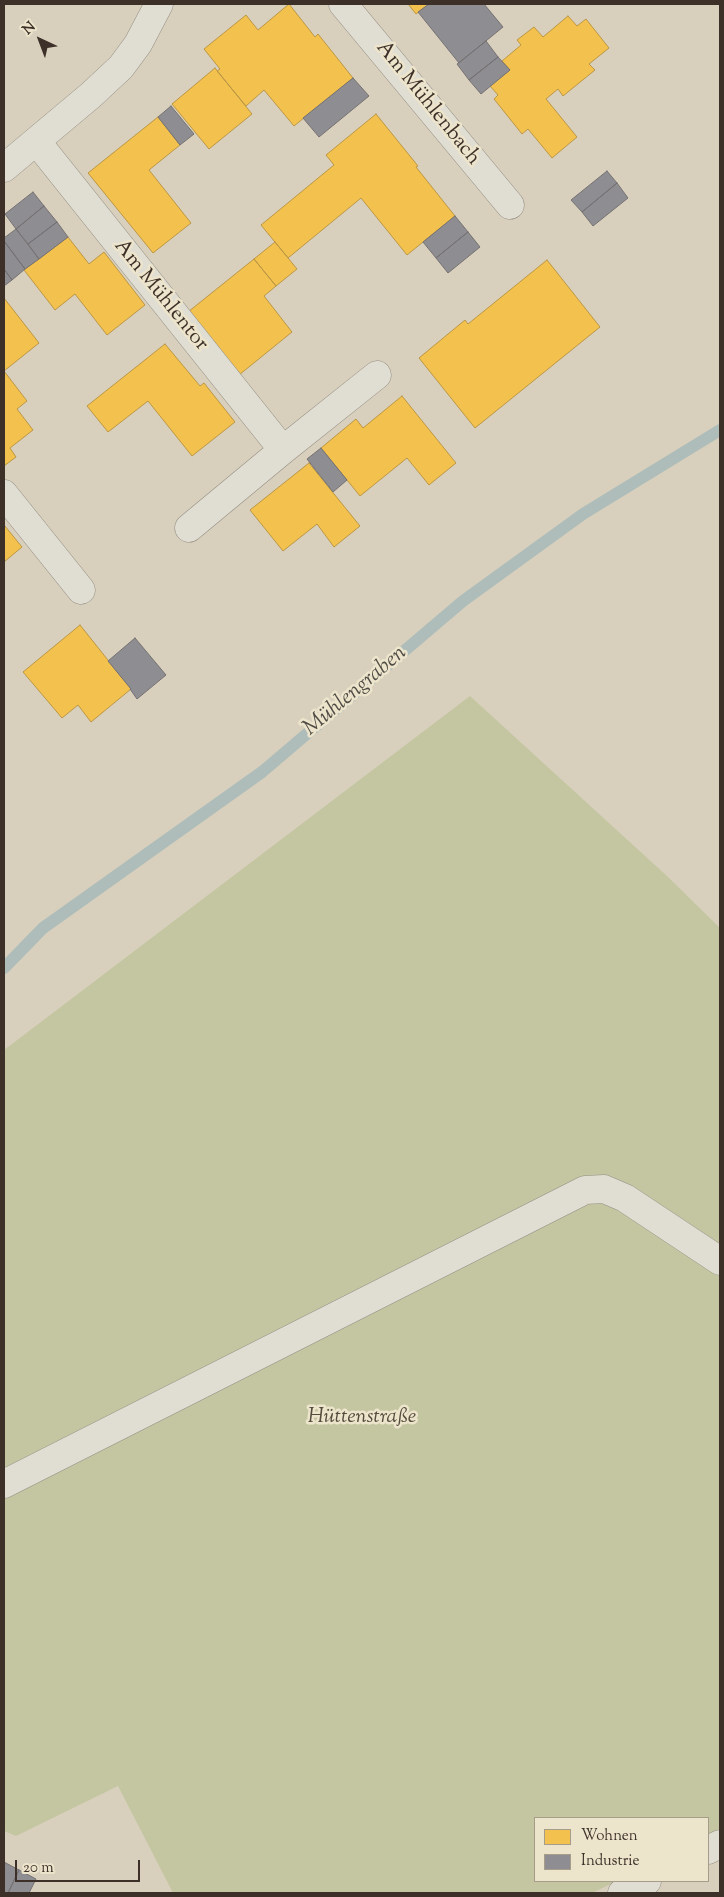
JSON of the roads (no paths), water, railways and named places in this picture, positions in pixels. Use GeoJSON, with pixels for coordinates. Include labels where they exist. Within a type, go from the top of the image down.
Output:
{"type":"FeatureCollection","features":[{"type":"Feature","properties":{"kind":"street"},"geometry":{"type":"LineString","coordinates":[[4,168],[92,95],[121,67],[138,44],[159,4]]}},
{"type":"Feature","properties":{"kind":"street","name":"Am Mühlenbach"},"geometry":{"type":"LineString","coordinates":[[343,4],[510,205]]}},
{"type":"Feature","properties":{"kind":"street","name":"Am Mühlentor"},"geometry":{"type":"LineString","coordinates":[[37,142],[283,450]]}},
{"type":"Feature","properties":{"kind":"street"},"geometry":{"type":"LineString","coordinates":[[189,528],[283,450],[377,376]]}},
{"type":"Feature","properties":{"kind":"street"},"geometry":{"type":"LineString","coordinates":[[4,494],[81,590]]}},
{"type":"Feature","properties":{"kind":"street"},"geometry":{"type":"LineString","coordinates":[[4,1484],[585,1190],[604,1189],[625,1198],[720,1262]]}},
{"type":"Feature","properties":{"kind":"street"},"geometry":{"type":"LineString","coordinates":[[622,1893],[645,1882]]}},
{"type":"Feature","properties":{"kind":"waterway","name":"Mühlengraben"},"geometry":{"type":"LineString","coordinates":[[4,968],[43,928],[262,772],[463,601],[583,514],[720,430]]}},
{"type":"Feature","properties":{"kind":"park label","name":"Hüttenstraße"},"geometry":{"type":"Point","coordinates":[362,1418]}}]}
